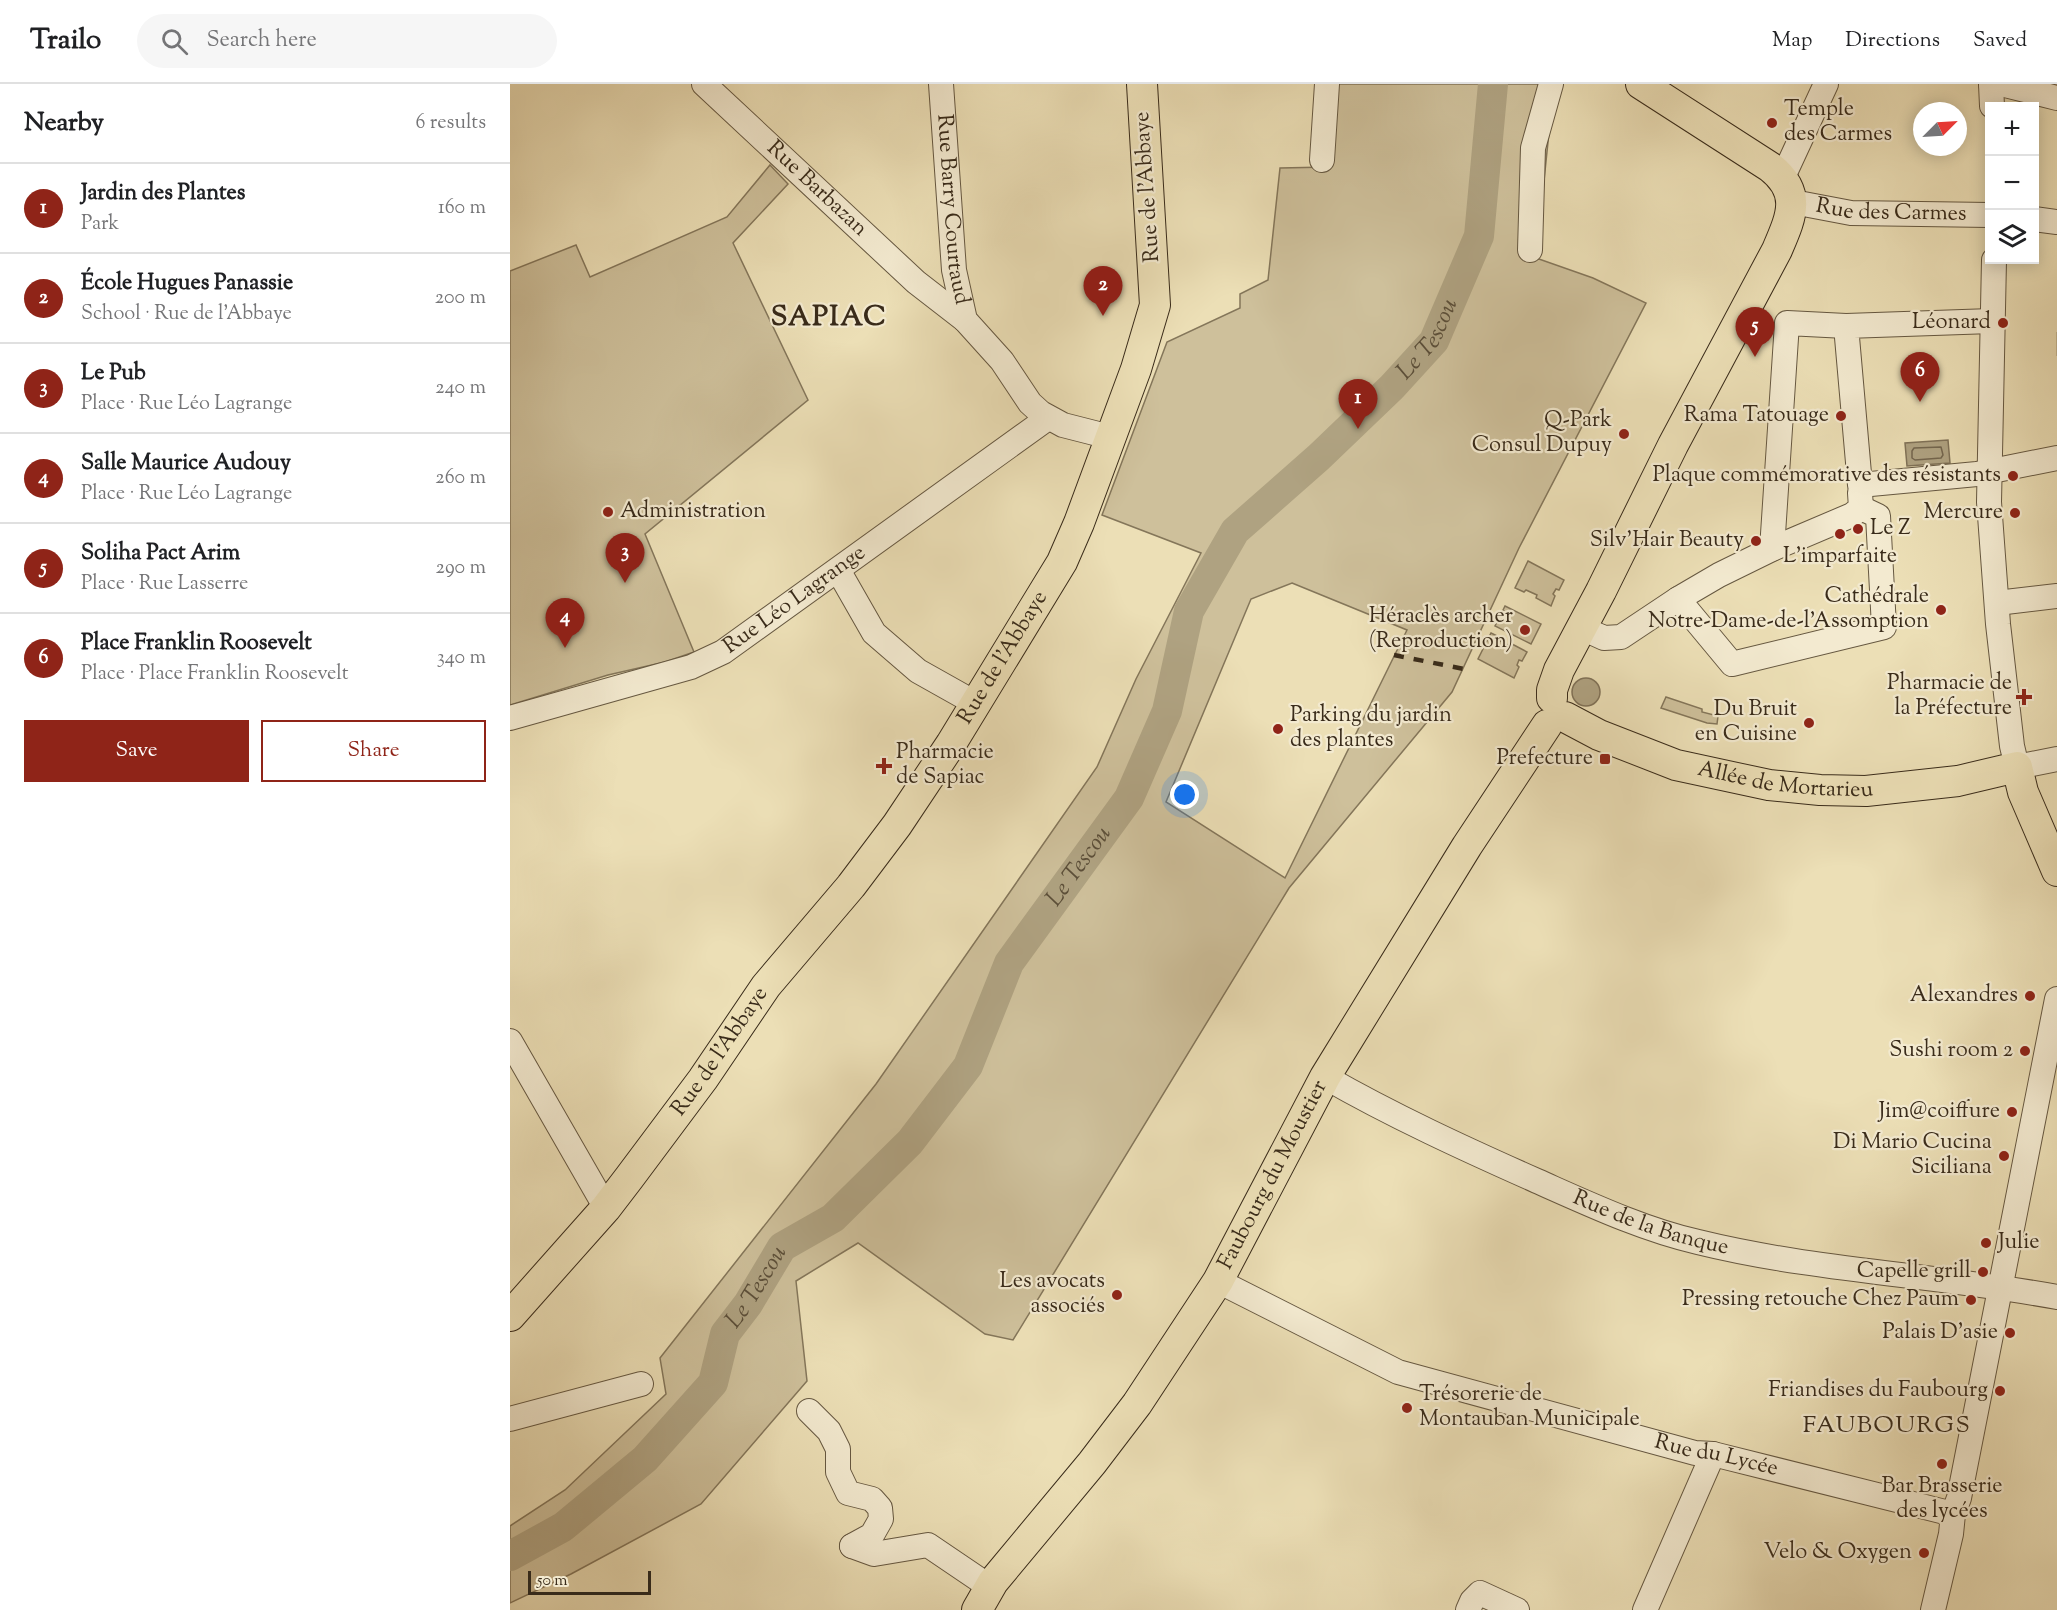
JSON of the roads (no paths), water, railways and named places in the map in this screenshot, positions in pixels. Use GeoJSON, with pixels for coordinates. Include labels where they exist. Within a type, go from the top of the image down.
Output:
{"type":"FeatureCollection","features":[{"type":"Feature","properties":{"kind":"main road","name":"Rue de l'Abbaye"},"geometry":{"type":"LineString","coordinates":[[513,1304],[606,1208],[703,1079],[766,986],[851,886],[897,825],[1062,562],[1079,523],[1136,369],[1155,304],[1142,84]]}},
{"type":"Feature","properties":{"kind":"main road"},"geometry":{"type":"LineString","coordinates":[[1641,84],[1745,150],[1788,190]]}},
{"type":"Feature","properties":{"kind":"main road","name":"Faubourg du Moustier"},"geometry":{"type":"LineString","coordinates":[[983,1598],[1137,1404],[1218,1281],[1324,1077],[1461,856],[1554,713],[1552,690],[1559,670],[1786,229],[1788,190]]}},
{"type":"Feature","properties":{"kind":"main road","name":"Allée de Mortarieu"},"geometry":{"type":"LineString","coordinates":[[1554,713],[1599,735],[1676,765],[1769,785],[1820,790],[1866,791],[1958,781],[2017,767]]}},
{"type":"Feature","properties":{"kind":"main road"},"geometry":{"type":"LineString","coordinates":[[2017,767],[2023,792],[2057,871]]}},
{"type":"Feature","properties":{"kind":"street","name":"Rue Barbazan"},"geometry":{"type":"LineString","coordinates":[[704,84],[930,294],[965,320]]}},
{"type":"Feature","properties":{"kind":"street","name":"Rue Barry Courtaud"},"geometry":{"type":"LineString","coordinates":[[941,84],[956,280],[965,320],[1002,361],[1030,403],[1048,418],[1063,425],[1110,437]]}},
{"type":"Feature","properties":{"kind":"street"},"geometry":{"type":"LineString","coordinates":[[1322,160],[1327,84]]}},
{"type":"Feature","properties":{"kind":"street"},"geometry":{"type":"LineString","coordinates":[[1530,250],[1533,148],[1551,84]]}},
{"type":"Feature","properties":{"kind":"street"},"geometry":{"type":"LineString","coordinates":[[1788,190],[1826,84]]}},
{"type":"Feature","properties":{"kind":"street"},"geometry":{"type":"LineString","coordinates":[[1992,102],[1991,84],[2005,85],[2057,98]]}},
{"type":"Feature","properties":{"kind":"street","name":"Rue des Carmes"},"geometry":{"type":"LineString","coordinates":[[1788,190],[1851,213],[1985,215]]}},
{"type":"Feature","properties":{"kind":"street"},"geometry":{"type":"LineString","coordinates":[[2039,220],[2057,222]]}},
{"type":"Feature","properties":{"kind":"street"},"geometry":{"type":"LineString","coordinates":[[1994,264],[1989,502],[2012,746],[2017,767],[2057,759]]}},
{"type":"Feature","properties":{"kind":"street"},"geometry":{"type":"LineString","coordinates":[[930,294],[943,291],[956,280]]}},
{"type":"Feature","properties":{"kind":"street"},"geometry":{"type":"LineString","coordinates":[[1772,549],[1787,323],[1846,326],[1992,321]]}},
{"type":"Feature","properties":{"kind":"street"},"geometry":{"type":"LineString","coordinates":[[1582,628],[1604,638],[1622,637],[1678,599],[1719,575],[1772,549],[1852,515],[1860,496],[1846,326]]}},
{"type":"Feature","properties":{"kind":"street","name":"Rue Léo Lagrange"},"geometry":{"type":"LineString","coordinates":[[510,718],[691,667],[723,652],[1048,418]]}},
{"type":"Feature","properties":{"kind":"street"},"geometry":{"type":"LineString","coordinates":[[1860,496],[2057,458]]}},
{"type":"Feature","properties":{"kind":"street"},"geometry":{"type":"LineString","coordinates":[[1678,599],[1732,664],[1884,627],[1878,516],[1860,496]]}},
{"type":"Feature","properties":{"kind":"street"},"geometry":{"type":"LineString","coordinates":[[838,570],[874,633],[918,671],[975,703]]}},
{"type":"Feature","properties":{"kind":"street"},"geometry":{"type":"LineString","coordinates":[[1997,603],[2057,596]]}},
{"type":"Feature","properties":{"kind":"street"},"geometry":{"type":"LineString","coordinates":[[1933,1610],[1951,1535],[1953,1514],[1959,1498],[2057,999]]}},
{"type":"Feature","properties":{"kind":"street"},"geometry":{"type":"LineString","coordinates":[[510,1041],[606,1208]]}},
{"type":"Feature","properties":{"kind":"street","name":"Rue de la Banque"},"geometry":{"type":"LineString","coordinates":[[1324,1077],[1450,1142],[1643,1225],[1697,1242],[1839,1268],[2057,1297]]}},
{"type":"Feature","properties":{"kind":"street","name":"Rue du Lycée"},"geometry":{"type":"LineString","coordinates":[[1218,1281],[1398,1372],[1695,1453],[1713,1454],[1953,1514]]}},
{"type":"Feature","properties":{"kind":"street"},"geometry":{"type":"LineString","coordinates":[[510,1419],[642,1384]]}},
{"type":"Feature","properties":{"kind":"street"},"geometry":{"type":"LineString","coordinates":[[809,1411],[829,1431],[838,1449],[838,1472],[848,1493],[872,1499],[880,1508],[881,1519],[872,1535],[852,1546],[874,1554],[928,1545],[983,1598]]}},
{"type":"Feature","properties":{"kind":"street"},"geometry":{"type":"LineString","coordinates":[[1645,1610],[1713,1454]]}},
{"type":"Feature","properties":{"kind":"street"},"geometry":{"type":"LineString","coordinates":[[1470,1606],[1480,1593],[1517,1610]]}},
{"type":"Feature","properties":{"kind":"water"},"geometry":{"type":"Polygon","coordinates":[[[1948,440],[1950,463],[1907,466],[1905,443],[1948,440]]]}},
{"type":"Feature","properties":{"kind":"water"},"geometry":{"type":"Polygon","coordinates":[[[1586,678],[1596,682],[1600,692],[1596,702],[1586,706],[1576,702],[1572,692],[1576,682],[1586,678]]]}},
{"type":"Feature","properties":{"kind":"waterway","name":"Le Tescou"},"geometry":{"type":"LineString","coordinates":[[510,1556],[563,1527],[645,1459],[713,1383],[725,1334],[748,1304],[782,1247],[833,1218],[910,1142],[968,1066],[1009,963],[1129,798],[1167,711],[1189,611],[1235,531],[1319,457],[1392,387],[1434,341],[1479,236],[1493,84]]}},
{"type":"Feature","properties":{"kind":"railway"},"geometry":{"type":"LineString","coordinates":[[1394,655],[1464,669]]}},
{"type":"Feature","properties":{"kind":"place","name":"Temple des Carmes"},"geometry":{"type":"Point","coordinates":[1772,123]}},
{"type":"Feature","properties":{"kind":"place","name":"École Hugues Panassie"},"geometry":{"type":"Point","coordinates":[1103,316]}},
{"type":"Feature","properties":{"kind":"place","name":"Léonard"},"geometry":{"type":"Point","coordinates":[2003,323]}},
{"type":"Feature","properties":{"kind":"place","name":"Soliha Pact Arim"},"geometry":{"type":"Point","coordinates":[1755,357]}},
{"type":"Feature","properties":{"kind":"place","name":"Place Franklin Roosevelt"},"geometry":{"type":"Point","coordinates":[1920,402]}},
{"type":"Feature","properties":{"kind":"place","name":"Rama Tatouage"},"geometry":{"type":"Point","coordinates":[1841,416]}},
{"type":"Feature","properties":{"kind":"place","name":"Jardin des Plantes"},"geometry":{"type":"Point","coordinates":[1358,429]}},
{"type":"Feature","properties":{"kind":"place","name":"Q-Park Consul Dupuy"},"geometry":{"type":"Point","coordinates":[1624,434]}},
{"type":"Feature","properties":{"kind":"place","name":"Plaque commémorative des résistants"},"geometry":{"type":"Point","coordinates":[2013,476]}},
{"type":"Feature","properties":{"kind":"place","name":"Administration"},"geometry":{"type":"Point","coordinates":[608,512]}},
{"type":"Feature","properties":{"kind":"place","name":"Mercure"},"geometry":{"type":"Point","coordinates":[2015,513]}},
{"type":"Feature","properties":{"kind":"place","name":"Le Z"},"geometry":{"type":"Point","coordinates":[1858,529]}},
{"type":"Feature","properties":{"kind":"place","name":"L'imparfaite"},"geometry":{"type":"Point","coordinates":[1840,534]}},
{"type":"Feature","properties":{"kind":"place","name":"Silv'Hair Beauty"},"geometry":{"type":"Point","coordinates":[1756,541]}},
{"type":"Feature","properties":{"kind":"place","name":"Le Pub"},"geometry":{"type":"Point","coordinates":[625,583]}},
{"type":"Feature","properties":{"kind":"place","name":"Cathédrale Notre-Dame-de-l'Assomption"},"geometry":{"type":"Point","coordinates":[1941,610]}},
{"type":"Feature","properties":{"kind":"place","name":"Héraclès archer (Reproduction)"},"geometry":{"type":"Point","coordinates":[1525,630]}},
{"type":"Feature","properties":{"kind":"place","name":"Salle Maurice Audouy"},"geometry":{"type":"Point","coordinates":[565,648]}},
{"type":"Feature","properties":{"kind":"place","name":"Pharmacie de la Préfecture"},"geometry":{"type":"Point","coordinates":[2024,697]}},
{"type":"Feature","properties":{"kind":"place","name":"Du Bruit en Cuisine"},"geometry":{"type":"Point","coordinates":[1809,723]}},
{"type":"Feature","properties":{"kind":"place","name":"Parking du jardin des plantes"},"geometry":{"type":"Point","coordinates":[1278,729]}},
{"type":"Feature","properties":{"kind":"place","name":"Prefecture"},"geometry":{"type":"Point","coordinates":[1605,759]}},
{"type":"Feature","properties":{"kind":"place","name":"Pharmacie de Sapiac"},"geometry":{"type":"Point","coordinates":[884,766]}},
{"type":"Feature","properties":{"kind":"place","name":"Alexandres"},"geometry":{"type":"Point","coordinates":[2030,996]}},
{"type":"Feature","properties":{"kind":"place","name":"Sushi room 2"},"geometry":{"type":"Point","coordinates":[2025,1051]}},
{"type":"Feature","properties":{"kind":"place","name":"Jim@coiffure"},"geometry":{"type":"Point","coordinates":[2012,1112]}},
{"type":"Feature","properties":{"kind":"place","name":"Di Mario Cucina Siciliana"},"geometry":{"type":"Point","coordinates":[2004,1156]}},
{"type":"Feature","properties":{"kind":"place","name":"Julie"},"geometry":{"type":"Point","coordinates":[1986,1243]}},
{"type":"Feature","properties":{"kind":"place","name":"Capelle grill"},"geometry":{"type":"Point","coordinates":[1983,1272]}},
{"type":"Feature","properties":{"kind":"place","name":"Les avocats associés"},"geometry":{"type":"Point","coordinates":[1117,1295]}},
{"type":"Feature","properties":{"kind":"place","name":"Pressing retouche Chez Paum"},"geometry":{"type":"Point","coordinates":[1971,1300]}},
{"type":"Feature","properties":{"kind":"place","name":"Palais D'asie"},"geometry":{"type":"Point","coordinates":[2010,1333]}},
{"type":"Feature","properties":{"kind":"place","name":"Friandises du Faubourg"},"geometry":{"type":"Point","coordinates":[2000,1391]}},
{"type":"Feature","properties":{"kind":"place","name":"Trésorerie de Montauban Municipale"},"geometry":{"type":"Point","coordinates":[1407,1408]}},
{"type":"Feature","properties":{"kind":"place","name":"Bar Brasserie des lycées"},"geometry":{"type":"Point","coordinates":[1942,1464]}},
{"type":"Feature","properties":{"kind":"place","name":"Velo & Oxygen"},"geometry":{"type":"Point","coordinates":[1924,1553]}},
{"type":"Feature","properties":{"kind":"district","name":"SAPIAC"},"geometry":{"type":"Point","coordinates":[829,318]}},
{"type":"Feature","properties":{"kind":"district","name":"FAUBOURGS"},"geometry":{"type":"Point","coordinates":[1887,1426]}}]}
